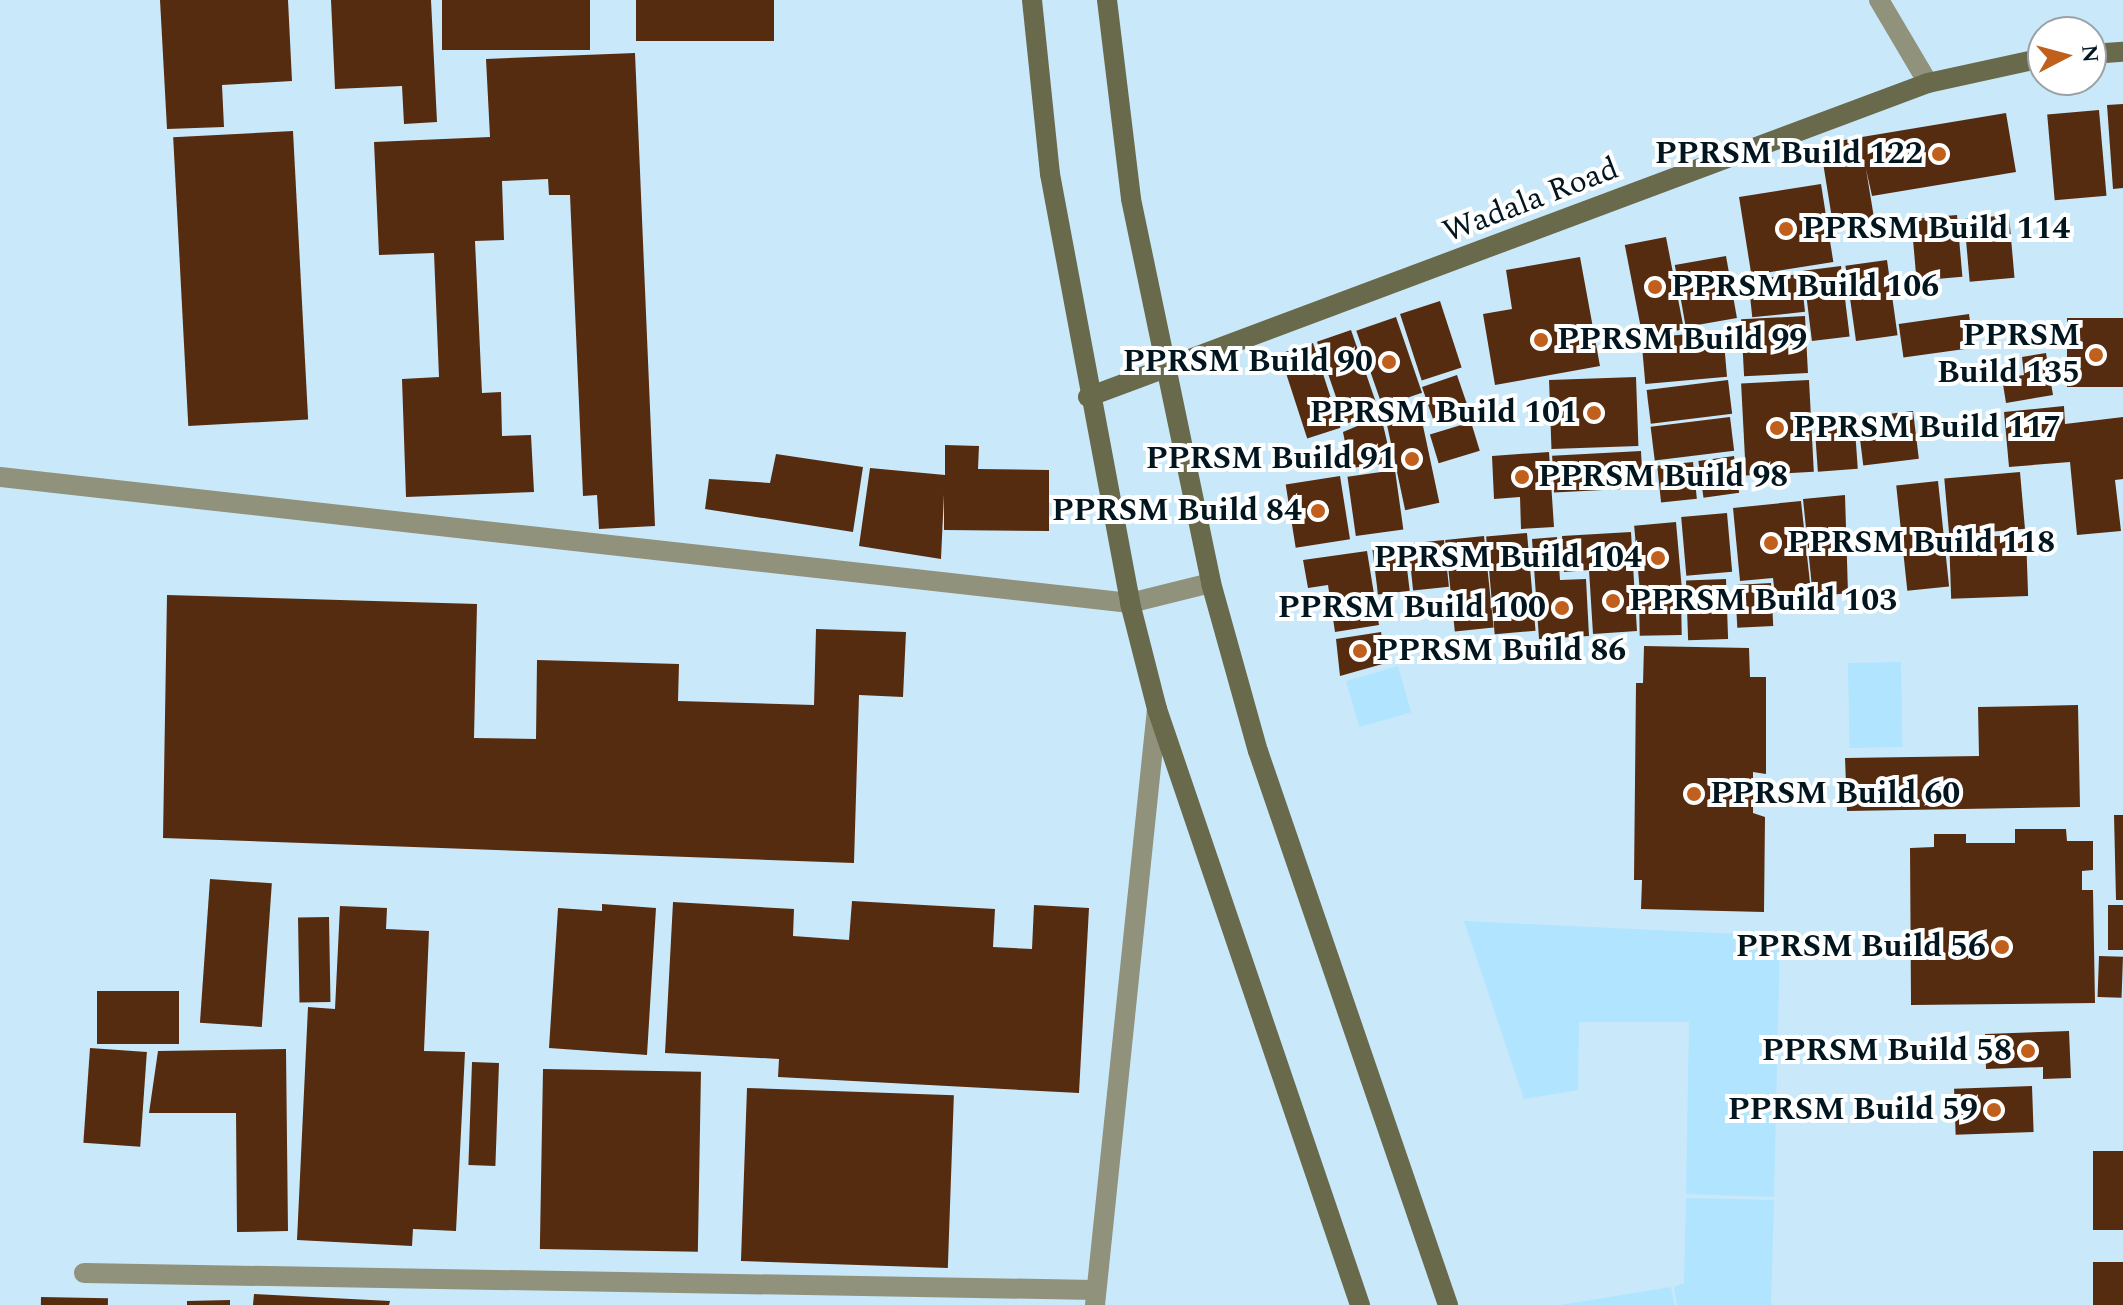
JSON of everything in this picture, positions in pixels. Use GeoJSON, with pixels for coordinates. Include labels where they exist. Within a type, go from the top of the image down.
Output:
{"type":"FeatureCollection","features":[{"type":"Feature","properties":{"kind":"main road"},"geometry":{"type":"LineString","coordinates":[[1032,0],[1050,174],[1088,397],[1130,603],[1157,709],[1360,1305]]}},
{"type":"Feature","properties":{"kind":"main road"},"geometry":{"type":"LineString","coordinates":[[1107,0],[1131,199],[1211,583],[1258,751],[1448,1305]]}},
{"type":"Feature","properties":{"kind":"main road","name":"Wadala Road"},"geometry":{"type":"LineString","coordinates":[[1088,397],[1928,83],[2027,61]]}},
{"type":"Feature","properties":{"kind":"street"},"geometry":{"type":"LineString","coordinates":[[1879,0],[1928,83]]}},
{"type":"Feature","properties":{"kind":"street"},"geometry":{"type":"LineString","coordinates":[[0,477],[1130,603],[1211,583]]}},
{"type":"Feature","properties":{"kind":"street"},"geometry":{"type":"LineString","coordinates":[[84,1273],[1095,1298],[1157,709]]}},
{"type":"Feature","properties":{"kind":"shaded area"},"geometry":{"type":"Polygon","coordinates":[[[1901,662],[1902,747],[1849,748],[1848,663],[1901,662]]]}},
{"type":"Feature","properties":{"kind":"shaded area"},"geometry":{"type":"Polygon","coordinates":[[[1398,666],[1411,712],[1359,727],[1346,681],[1398,666]]]}},
{"type":"Feature","properties":{"kind":"shaded area"},"geometry":{"type":"Polygon","coordinates":[[[1464,921],[1780,936],[1774,1197],[1686,1194],[1689,1022],[1579,1022],[1578,1090],[1524,1099],[1464,921]]]}},
{"type":"Feature","properties":{"kind":"shaded area"},"geometry":{"type":"Polygon","coordinates":[[[1686,1198],[1774,1200],[1771,1305],[1677,1305],[1674,1287],[1684,1283],[1686,1198]]]}},
{"type":"Feature","properties":{"kind":"shaded area"},"geometry":{"type":"Polygon","coordinates":[[[1671,1287],[1674,1305],[1560,1305],[1671,1287]]]}},
{"type":"Feature","properties":{"kind":"building"},"geometry":{"type":"Polygon","coordinates":[[[160,0],[288,0],[292,81],[222,85],[224,127],[167,129],[160,0]]]}},
{"type":"Feature","properties":{"kind":"building"},"geometry":{"type":"Polygon","coordinates":[[[331,0],[431,0],[437,122],[404,124],[402,86],[335,89],[331,0]]]}},
{"type":"Feature","properties":{"kind":"building"},"geometry":{"type":"Polygon","coordinates":[[[442,0],[590,0],[590,50],[442,50],[442,0]]]}},
{"type":"Feature","properties":{"kind":"building"},"geometry":{"type":"Polygon","coordinates":[[[636,0],[774,0],[774,41],[636,41],[636,0]]]}},
{"type":"Feature","properties":{"kind":"building"},"geometry":{"type":"Polygon","coordinates":[[[635,53],[655,526],[599,529],[597,495],[583,496],[570,195],[549,195],[548,179],[502,181],[504,240],[475,241],[482,393],[501,392],[502,436],[531,435],[534,492],[406,497],[402,379],[439,377],[434,253],[379,255],[374,142],[490,137],[486,59],[635,53]]]}},
{"type":"Feature","properties":{"kind":"building"},"geometry":{"type":"Polygon","coordinates":[[[2123,104],[2123,188],[2113,189],[2107,105],[2123,104]]]}},
{"type":"Feature","properties":{"kind":"building"},"geometry":{"type":"Polygon","coordinates":[[[2099,110],[2106,196],[2055,200],[2047,115],[2099,110]]]}},
{"type":"Feature","properties":{"kind":"building","name":"PPRSM Build 122"},"geometry":{"type":"Polygon","coordinates":[[[2006,113],[2016,172],[1872,196],[1866,169],[1875,224],[1834,231],[1820,144],[2006,113]]]}},
{"type":"Feature","properties":{"kind":"building"},"geometry":{"type":"Polygon","coordinates":[[[293,131],[308,420],[188,426],[173,137],[293,131]]]}},
{"type":"Feature","properties":{"kind":"building","name":"PPRSM Build 114"},"geometry":{"type":"Polygon","coordinates":[[[1821,184],[1833,262],[1751,275],[1739,197],[1821,184]]]}},
{"type":"Feature","properties":{"kind":"building"},"geometry":{"type":"Polygon","coordinates":[[[1957,215],[1962,277],[1917,281],[1911,219],[1957,215]]]}},
{"type":"Feature","properties":{"kind":"building"},"geometry":{"type":"Polygon","coordinates":[[[2009,215],[2014,278],[1970,282],[1964,219],[2009,215]]]}},
{"type":"Feature","properties":{"kind":"building","name":"PPRSM Build 106"},"geometry":{"type":"Polygon","coordinates":[[[1666,237],[1684,329],[1643,337],[1625,245],[1666,237]]]}},
{"type":"Feature","properties":{"kind":"building"},"geometry":{"type":"Polygon","coordinates":[[[1726,256],[1737,318],[1686,327],[1675,265],[1726,256]]]}},
{"type":"Feature","properties":{"kind":"building","name":"PPRSM Build 99"},"geometry":{"type":"Polygon","coordinates":[[[1580,257],[1600,366],[1495,385],[1483,314],[1512,309],[1506,270],[1580,257]]]}},
{"type":"Feature","properties":{"kind":"building"},"geometry":{"type":"Polygon","coordinates":[[[1887,260],[1898,335],[1856,341],[1845,266],[1887,260]]]}},
{"type":"Feature","properties":{"kind":"building"},"geometry":{"type":"Polygon","coordinates":[[[1841,266],[1850,336],[1812,341],[1803,271],[1841,266]]]}},
{"type":"Feature","properties":{"kind":"building"},"geometry":{"type":"Polygon","coordinates":[[[1801,274],[1805,312],[1752,317],[1748,280],[1801,274]]]}},
{"type":"Feature","properties":{"kind":"building"},"geometry":{"type":"Polygon","coordinates":[[[1440,301],[1462,368],[1422,381],[1400,314],[1440,301]]]}},
{"type":"Feature","properties":{"kind":"building"},"geometry":{"type":"Polygon","coordinates":[[[1969,314],[1974,348],[1903,358],[1899,324],[1969,314]]]}},
{"type":"Feature","properties":{"kind":"building"},"geometry":{"type":"Polygon","coordinates":[[[1805,316],[1808,373],[1744,376],[1741,319],[1805,316]]]}},
{"type":"Feature","properties":{"kind":"building","name":"PPRSM Build 90"},"geometry":{"type":"Polygon","coordinates":[[[1396,317],[1422,393],[1382,406],[1356,331],[1396,317]]]}},
{"type":"Feature","properties":{"kind":"building","name":"PPRSM Build 135"},"geometry":{"type":"Polygon","coordinates":[[[2067,318],[2123,318],[2123,387],[2067,387],[2067,318]]]}},
{"type":"Feature","properties":{"kind":"building"},"geometry":{"type":"Polygon","coordinates":[[[1351,330],[1379,412],[1345,424],[1317,342],[1351,330]]]}},
{"type":"Feature","properties":{"kind":"building"},"geometry":{"type":"Polygon","coordinates":[[[1723,331],[1727,377],[1645,384],[1641,338],[1723,331]]]}},
{"type":"Feature","properties":{"kind":"building"},"geometry":{"type":"Polygon","coordinates":[[[1313,343],[1341,428],[1307,438],[1280,354],[1313,343]]]}},
{"type":"Feature","properties":{"kind":"building"},"geometry":{"type":"Polygon","coordinates":[[[2046,353],[2053,395],[2006,403],[2002,378],[2024,375],[2022,357],[2046,353]]]}},
{"type":"Feature","properties":{"kind":"building"},"geometry":{"type":"Polygon","coordinates":[[[1457,375],[1470,412],[1435,424],[1422,387],[1457,375]]]}},
{"type":"Feature","properties":{"kind":"building","name":"PPRSM Build 101"},"geometry":{"type":"Polygon","coordinates":[[[1636,377],[1638,446],[1551,449],[1549,380],[1636,377]]]}},
{"type":"Feature","properties":{"kind":"building"},"geometry":{"type":"Polygon","coordinates":[[[1728,380],[1732,414],[1651,424],[1647,390],[1728,380]]]}},
{"type":"Feature","properties":{"kind":"building","name":"PPRSM Build 117"},"geometry":{"type":"Polygon","coordinates":[[[1809,380],[1814,472],[1746,475],[1741,384],[1809,380]]]}},
{"type":"Feature","properties":{"kind":"building"},"geometry":{"type":"Polygon","coordinates":[[[2064,406],[2065,424],[2123,417],[2123,479],[2115,480],[2121,531],[2077,535],[2070,462],[2009,467],[2004,412],[2064,406]]]}},
{"type":"Feature","properties":{"kind":"building","name":"PPRSM Build 91"},"geometry":{"type":"Polygon","coordinates":[[[1419,407],[1439,503],[1405,510],[1385,414],[1419,407]]]}},
{"type":"Feature","properties":{"kind":"building"},"geometry":{"type":"Polygon","coordinates":[[[1913,411],[1919,459],[1863,465],[1857,418],[1913,411]]]}},
{"type":"Feature","properties":{"kind":"building"},"geometry":{"type":"Polygon","coordinates":[[[1854,415],[1858,469],[1818,472],[1814,418],[1854,415]]]}},
{"type":"Feature","properties":{"kind":"building"},"geometry":{"type":"Polygon","coordinates":[[[1381,416],[1392,463],[1350,468],[1343,432],[1381,416]]]}},
{"type":"Feature","properties":{"kind":"building"},"geometry":{"type":"Polygon","coordinates":[[[1730,417],[1734,451],[1655,460],[1651,427],[1730,417]]]}},
{"type":"Feature","properties":{"kind":"building"},"geometry":{"type":"Polygon","coordinates":[[[1471,422],[1480,451],[1439,463],[1430,435],[1471,422]]]}},
{"type":"Feature","properties":{"kind":"building"},"geometry":{"type":"Polygon","coordinates":[[[945,445],[979,446],[978,469],[1049,470],[1049,531],[944,530],[944,494],[941,559],[859,546],[870,468],[945,475],[945,445]]]}},
{"type":"Feature","properties":{"kind":"building"},"geometry":{"type":"Polygon","coordinates":[[[1641,451],[1643,488],[1554,493],[1552,456],[1641,451]]]}},
{"type":"Feature","properties":{"kind":"building","name":"PPRSM Build 98"},"geometry":{"type":"Polygon","coordinates":[[[1549,452],[1554,527],[1521,529],[1520,497],[1494,499],[1492,456],[1549,452]]]}},
{"type":"Feature","properties":{"kind":"building"},"geometry":{"type":"Polygon","coordinates":[[[776,454],[863,467],[853,532],[705,509],[709,479],[770,483],[776,454]]]}},
{"type":"Feature","properties":{"kind":"building"},"geometry":{"type":"Polygon","coordinates":[[[1734,456],[1739,493],[1703,498],[1698,461],[1734,456]]]}},
{"type":"Feature","properties":{"kind":"building"},"geometry":{"type":"Polygon","coordinates":[[[1693,462],[1697,499],[1661,503],[1657,466],[1693,462]]]}},
{"type":"Feature","properties":{"kind":"building"},"geometry":{"type":"Polygon","coordinates":[[[1395,470],[1403,529],[1356,536],[1347,477],[1395,470]]]}},
{"type":"Feature","properties":{"kind":"building"},"geometry":{"type":"Polygon","coordinates":[[[2020,472],[2025,529],[1949,535],[1944,479],[2020,472]]]}},
{"type":"Feature","properties":{"kind":"building","name":"PPRSM Build 84"},"geometry":{"type":"Polygon","coordinates":[[[1340,476],[1350,539],[1296,548],[1286,485],[1340,476]]]}},
{"type":"Feature","properties":{"kind":"building"},"geometry":{"type":"Polygon","coordinates":[[[1938,481],[1949,586],[1907,591],[1896,485],[1938,481]]]}},
{"type":"Feature","properties":{"kind":"building"},"geometry":{"type":"Polygon","coordinates":[[[1845,495],[1848,593],[1813,597],[1803,499],[1845,495]]]}},
{"type":"Feature","properties":{"kind":"building","name":"PPRSM Build 118"},"geometry":{"type":"Polygon","coordinates":[[[1801,501],[1811,592],[1775,595],[1773,578],[1740,581],[1733,508],[1801,501]]]}},
{"type":"Feature","properties":{"kind":"building"},"geometry":{"type":"Polygon","coordinates":[[[1727,513],[1732,572],[1686,576],[1681,517],[1727,513]]]}},
{"type":"Feature","properties":{"kind":"building","name":"PPRSM Build 104"},"geometry":{"type":"Polygon","coordinates":[[[1676,522],[1682,590],[1640,593],[1634,526],[1676,522]]]}},
{"type":"Feature","properties":{"kind":"building","name":"PPRSM Build 103"},"geometry":{"type":"Polygon","coordinates":[[[1631,532],[1637,631],[1593,634],[1589,570],[1564,572],[1562,536],[1631,532]]]}},
{"type":"Feature","properties":{"kind":"building"},"geometry":{"type":"Polygon","coordinates":[[[1527,533],[1536,631],[1495,634],[1486,537],[1527,533]]]}},
{"type":"Feature","properties":{"kind":"building"},"geometry":{"type":"Polygon","coordinates":[[[2026,535],[2028,596],[1951,599],[1949,538],[2026,535]]]}},
{"type":"Feature","properties":{"kind":"building"},"geometry":{"type":"Polygon","coordinates":[[[1484,536],[1494,627],[1455,632],[1445,540],[1484,536]]]}},
{"type":"Feature","properties":{"kind":"building","name":"PPRSM Build 100"},"geometry":{"type":"Polygon","coordinates":[[[1557,537],[1560,580],[1586,579],[1589,636],[1539,639],[1532,539],[1557,537]]]}},
{"type":"Feature","properties":{"kind":"building"},"geometry":{"type":"Polygon","coordinates":[[[1444,540],[1449,587],[1413,591],[1408,544],[1444,540]]]}},
{"type":"Feature","properties":{"kind":"building"},"geometry":{"type":"Polygon","coordinates":[[[1404,544],[1410,591],[1378,595],[1372,548],[1404,544]]]}},
{"type":"Feature","properties":{"kind":"building"},"geometry":{"type":"Polygon","coordinates":[[[1367,551],[1379,625],[1335,632],[1328,585],[1308,588],[1303,560],[1367,551]]]}},
{"type":"Feature","properties":{"kind":"building"},"geometry":{"type":"Polygon","coordinates":[[[1726,579],[1728,639],[1688,640],[1686,580],[1726,579]]]}},
{"type":"Feature","properties":{"kind":"building"},"geometry":{"type":"Polygon","coordinates":[[[1771,583],[1773,626],[1737,628],[1735,585],[1771,583]]]}},
{"type":"Feature","properties":{"kind":"building"},"geometry":{"type":"Polygon","coordinates":[[[1681,594],[1682,635],[1640,636],[1639,595],[1681,594]]]}},
{"type":"Feature","properties":{"kind":"building"},"geometry":{"type":"Polygon","coordinates":[[[167,595],[477,604],[474,738],[536,739],[537,660],[679,664],[678,701],[814,705],[816,629],[906,632],[903,697],[859,695],[854,863],[163,838],[167,595]]]}},
{"type":"Feature","properties":{"kind":"building","name":"PPRSM Build 86"},"geometry":{"type":"Polygon","coordinates":[[[1381,632],[1386,663],[1340,676],[1336,639],[1381,632]]]}},
{"type":"Feature","properties":{"kind":"building","name":"PPRSM Build 60"},"geometry":{"type":"Polygon","coordinates":[[[1644,646],[1749,648],[1750,677],[1766,677],[1766,774],[1753,772],[1753,813],[1765,817],[1764,912],[1641,909],[1642,880],[1634,880],[1636,683],[1643,683],[1644,646]]]}},
{"type":"Feature","properties":{"kind":"building"},"geometry":{"type":"Polygon","coordinates":[[[2078,705],[2080,807],[1847,811],[1845,758],[1979,756],[1978,707],[2078,705]]]}},
{"type":"Feature","properties":{"kind":"building"},"geometry":{"type":"Polygon","coordinates":[[[2114,815],[2123,815],[2123,900],[2116,900],[2114,815]]]}},
{"type":"Feature","properties":{"kind":"building","name":"PPRSM Build 56"},"geometry":{"type":"Polygon","coordinates":[[[2015,829],[2066,829],[2067,841],[2093,841],[2093,870],[2082,871],[2082,890],[2093,890],[2095,1003],[1911,1005],[1910,848],[1934,847],[1934,834],[1966,834],[1966,843],[2015,843],[2015,829]]]}},
{"type":"Feature","properties":{"kind":"building"},"geometry":{"type":"Polygon","coordinates":[[[210,879],[272,883],[262,1027],[200,1023],[210,879]]]}},
{"type":"Feature","properties":{"kind":"building"},"geometry":{"type":"Polygon","coordinates":[[[852,901],[995,909],[993,947],[1032,949],[1034,905],[1089,908],[1079,1093],[778,1077],[779,1059],[665,1053],[673,902],[794,909],[793,936],[849,940],[852,901]]]}},
{"type":"Feature","properties":{"kind":"building"},"geometry":{"type":"Polygon","coordinates":[[[602,904],[656,908],[647,1055],[549,1048],[558,908],[602,911],[602,904]]]}},
{"type":"Feature","properties":{"kind":"building"},"geometry":{"type":"Polygon","coordinates":[[[2108,905],[2123,905],[2123,950],[2108,950],[2108,905]]]}},
{"type":"Feature","properties":{"kind":"building"},"geometry":{"type":"Polygon","coordinates":[[[340,906],[387,908],[386,929],[429,931],[424,1051],[465,1052],[456,1231],[413,1229],[412,1246],[297,1240],[308,1007],[335,1009],[340,906]]]}},
{"type":"Feature","properties":{"kind":"building"},"geometry":{"type":"Polygon","coordinates":[[[329,917],[330,1002],[299,1003],[298,918],[329,917]]]}},
{"type":"Feature","properties":{"kind":"building"},"geometry":{"type":"Polygon","coordinates":[[[2099,956],[2123,957],[2122,998],[2098,997],[2099,956]]]}},
{"type":"Feature","properties":{"kind":"building"},"geometry":{"type":"Polygon","coordinates":[[[97,991],[179,991],[179,1044],[97,1044],[97,991]]]}},
{"type":"Feature","properties":{"kind":"building","name":"PPRSM Build 58"},"geometry":{"type":"Polygon","coordinates":[[[2069,1031],[2071,1078],[2043,1079],[2043,1067],[1986,1069],[1985,1034],[2069,1031]]]}},
{"type":"Feature","properties":{"kind":"building"},"geometry":{"type":"Polygon","coordinates":[[[90,1048],[147,1052],[140,1147],[83,1143],[90,1048]]]}},
{"type":"Feature","properties":{"kind":"building"},"geometry":{"type":"Polygon","coordinates":[[[286,1049],[288,1231],[237,1232],[236,1113],[149,1113],[158,1051],[286,1049]]]}},
{"type":"Feature","properties":{"kind":"building"},"geometry":{"type":"Polygon","coordinates":[[[472,1062],[499,1063],[495,1166],[468,1165],[472,1062]]]}},
{"type":"Feature","properties":{"kind":"building"},"geometry":{"type":"Polygon","coordinates":[[[543,1069],[701,1072],[698,1252],[540,1249],[543,1069]]]}},
{"type":"Feature","properties":{"kind":"building","name":"PPRSM Build 59"},"geometry":{"type":"Polygon","coordinates":[[[2032,1086],[2034,1132],[1956,1135],[1954,1089],[2032,1086]]]}},
{"type":"Feature","properties":{"kind":"building"},"geometry":{"type":"Polygon","coordinates":[[[747,1088],[954,1095],[948,1268],[741,1261],[747,1088]]]}},
{"type":"Feature","properties":{"kind":"building"},"geometry":{"type":"Polygon","coordinates":[[[2093,1151],[2123,1151],[2123,1230],[2093,1230],[2093,1151]]]}},
{"type":"Feature","properties":{"kind":"building"},"geometry":{"type":"Polygon","coordinates":[[[2093,1262],[2123,1262],[2123,1305],[2093,1305],[2093,1262]]]}},
{"type":"Feature","properties":{"kind":"building"},"geometry":{"type":"Polygon","coordinates":[[[254,1294],[390,1301],[389,1305],[253,1305],[254,1294]]]}},
{"type":"Feature","properties":{"kind":"building"},"geometry":{"type":"Polygon","coordinates":[[[41,1297],[108,1298],[108,1305],[41,1305],[41,1297]]]}},
{"type":"Feature","properties":{"kind":"building"},"geometry":{"type":"Polygon","coordinates":[[[230,1300],[230,1305],[187,1305],[187,1301],[230,1300]]]}},
{"type":"Feature","properties":{"kind":"place","name":"PPRSM Build 122"},"geometry":{"type":"Point","coordinates":[1939,154]}},
{"type":"Feature","properties":{"kind":"place","name":"PPRSM Build 114"},"geometry":{"type":"Point","coordinates":[1786,229]}},
{"type":"Feature","properties":{"kind":"place","name":"PPRSM Build 106"},"geometry":{"type":"Point","coordinates":[1655,287]}},
{"type":"Feature","properties":{"kind":"place","name":"PPRSM Build 99"},"geometry":{"type":"Point","coordinates":[1541,340]}},
{"type":"Feature","properties":{"kind":"place","name":"PPRSM Build 135"},"geometry":{"type":"Point","coordinates":[2096,355]}},
{"type":"Feature","properties":{"kind":"place","name":"PPRSM Build 90"},"geometry":{"type":"Point","coordinates":[1389,362]}},
{"type":"Feature","properties":{"kind":"place","name":"PPRSM Build 101"},"geometry":{"type":"Point","coordinates":[1594,413]}},
{"type":"Feature","properties":{"kind":"place","name":"PPRSM Build 117"},"geometry":{"type":"Point","coordinates":[1777,428]}},
{"type":"Feature","properties":{"kind":"place","name":"PPRSM Build 91"},"geometry":{"type":"Point","coordinates":[1412,459]}},
{"type":"Feature","properties":{"kind":"place","name":"PPRSM Build 98"},"geometry":{"type":"Point","coordinates":[1522,477]}},
{"type":"Feature","properties":{"kind":"place","name":"PPRSM Build 84"},"geometry":{"type":"Point","coordinates":[1318,511]}},
{"type":"Feature","properties":{"kind":"place","name":"PPRSM Build 118"},"geometry":{"type":"Point","coordinates":[1771,543]}},
{"type":"Feature","properties":{"kind":"place","name":"PPRSM Build 104"},"geometry":{"type":"Point","coordinates":[1658,558]}},
{"type":"Feature","properties":{"kind":"place","name":"PPRSM Build 103"},"geometry":{"type":"Point","coordinates":[1613,601]}},
{"type":"Feature","properties":{"kind":"place","name":"PPRSM Build 100"},"geometry":{"type":"Point","coordinates":[1562,608]}},
{"type":"Feature","properties":{"kind":"place","name":"PPRSM Build 86"},"geometry":{"type":"Point","coordinates":[1360,651]}},
{"type":"Feature","properties":{"kind":"place","name":"PPRSM Build 60"},"geometry":{"type":"Point","coordinates":[1694,794]}},
{"type":"Feature","properties":{"kind":"place","name":"PPRSM Build 56"},"geometry":{"type":"Point","coordinates":[2002,947]}},
{"type":"Feature","properties":{"kind":"place","name":"PPRSM Build 58"},"geometry":{"type":"Point","coordinates":[2028,1051]}},
{"type":"Feature","properties":{"kind":"place","name":"PPRSM Build 59"},"geometry":{"type":"Point","coordinates":[1994,1110]}}]}
